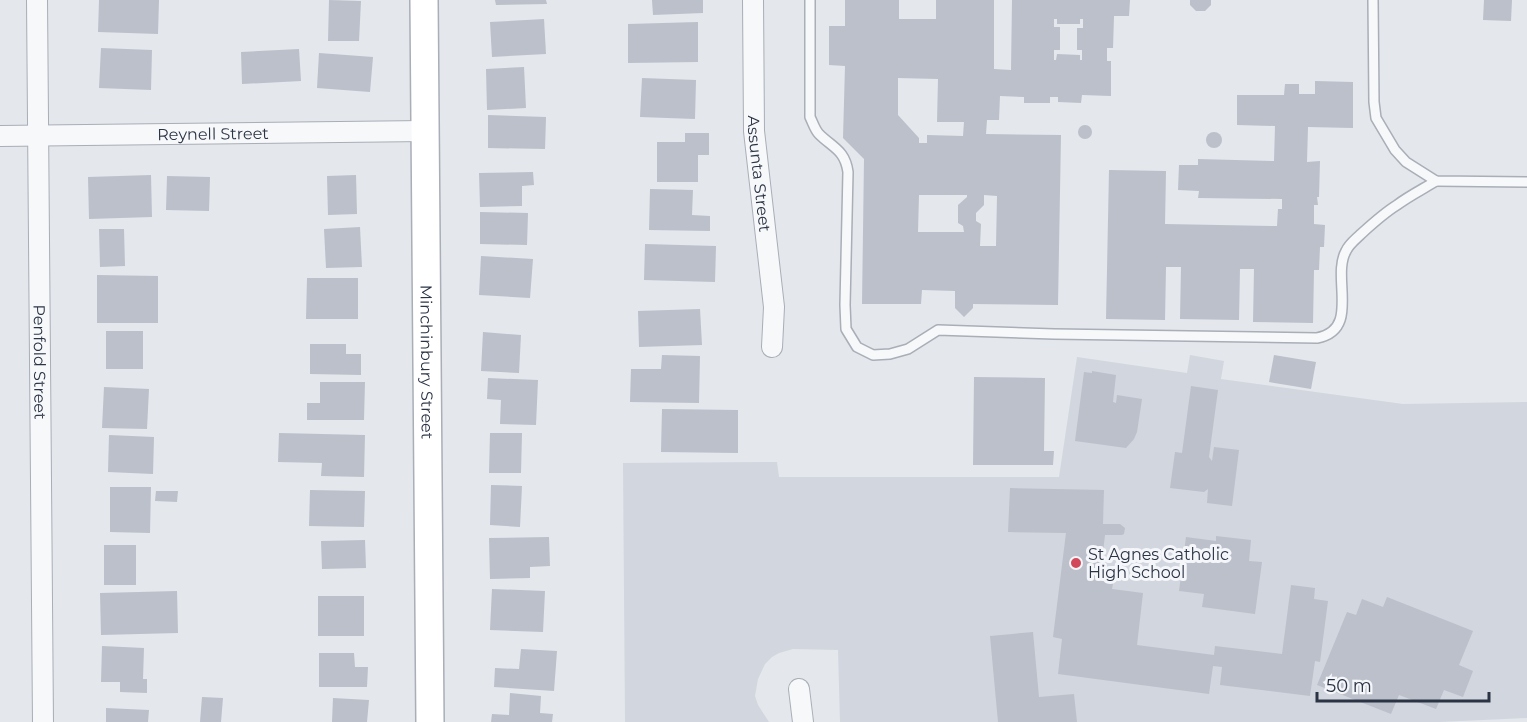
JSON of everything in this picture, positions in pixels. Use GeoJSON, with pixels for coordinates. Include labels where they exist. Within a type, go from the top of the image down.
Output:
{"type":"FeatureCollection","features":[{"type":"Feature","properties":{"kind":"street","name":"Penfold Street"},"geometry":{"type":"LineString","coordinates":[[37,0],[43,722]]}},
{"type":"Feature","properties":{"kind":"street","name":"Minchinbury Street"},"geometry":{"type":"LineString","coordinates":[[424,0],[430,722]]}},
{"type":"Feature","properties":{"kind":"street","name":"Assunta Street"},"geometry":{"type":"LineString","coordinates":[[753,0],[754,131],[774,307],[772,347]]}},
{"type":"Feature","properties":{"kind":"street","name":"Reynell Street"},"geometry":{"type":"LineString","coordinates":[[0,136],[425,131]]}},
{"type":"Feature","properties":{"kind":"street"},"geometry":{"type":"LineString","coordinates":[[799,690],[802,722]]}},
{"type":"Feature","properties":{"kind":"lane"},"geometry":{"type":"LineString","coordinates":[[810,0],[810,117],[817,132],[846,160],[848,172],[846,329],[857,347],[873,355],[908,350],[938,330],[1322,337],[1334,331],[1340,321],[1342,268],[1345,252],[1353,241],[1398,204],[1436,181]]}},
{"type":"Feature","properties":{"kind":"lane"},"geometry":{"type":"LineString","coordinates":[[1373,0],[1376,118],[1395,150],[1406,162],[1436,181],[1527,182]]}},
{"type":"Feature","properties":{"kind":"shaded area","name":"St Agnes Catholic High School"},"geometry":{"type":"Polygon","coordinates":[[[1190,355],[1224,361],[1221,379],[1403,404],[1527,402],[1527,718],[1439,722],[840,722],[838,650],[793,649],[772,657],[765,664],[758,679],[755,696],[769,722],[625,722],[623,463],[777,462],[779,477],[1059,477],[1077,357],[1187,373],[1190,355]]]}},
{"type":"Feature","properties":{"kind":"building"},"geometry":{"type":"Polygon","coordinates":[[[99,0],[159,0],[158,34],[98,32],[99,0]]]}},
{"type":"Feature","properties":{"kind":"building"},"geometry":{"type":"Polygon","coordinates":[[[329,0],[361,1],[359,41],[328,41],[329,0]]]}},
{"type":"Feature","properties":{"kind":"building"},"geometry":{"type":"Polygon","coordinates":[[[495,0],[546,0],[547,4],[496,5],[495,0]]]}},
{"type":"Feature","properties":{"kind":"building"},"geometry":{"type":"Polygon","coordinates":[[[652,0],[703,0],[703,13],[653,15],[652,0]]]}},
{"type":"Feature","properties":{"kind":"building"},"geometry":{"type":"Polygon","coordinates":[[[845,0],[899,0],[899,19],[936,19],[936,0],[994,0],[994,69],[1011,70],[1012,0],[1130,0],[1129,16],[1114,16],[1113,48],[1107,48],[1107,61],[1111,61],[1111,96],[1082,95],[1081,103],[1058,102],[1058,97],[1050,97],[1050,103],[1024,103],[1024,97],[1000,96],[999,120],[987,120],[986,134],[1061,135],[1058,305],[973,304],[973,308],[964,317],[955,308],[955,291],[922,290],[921,304],[862,304],[864,159],[843,138],[845,66],[829,65],[829,26],[845,26],[845,0]],[[1054,19],[1054,27],[1060,27],[1060,50],[1054,50],[1054,60],[1057,54],[1080,55],[1080,60],[1082,60],[1082,50],[1077,50],[1077,28],[1083,28],[1083,19],[1080,19],[1080,24],[1057,24],[1057,19],[1054,19]],[[898,78],[898,115],[919,138],[919,143],[927,143],[927,135],[963,136],[964,122],[937,122],[938,79],[898,78]],[[919,195],[918,232],[964,232],[963,226],[958,223],[958,205],[967,195],[919,195]],[[984,195],[984,205],[976,213],[976,221],[981,224],[980,246],[996,246],[997,196],[984,195]]]}},
{"type":"Feature","properties":{"kind":"building"},"geometry":{"type":"Polygon","coordinates":[[[1190,0],[1211,0],[1211,5],[1205,11],[1196,11],[1190,5],[1190,0]]]}},
{"type":"Feature","properties":{"kind":"building"},"geometry":{"type":"Polygon","coordinates":[[[1484,0],[1512,0],[1511,21],[1483,20],[1484,0]]]}},
{"type":"Feature","properties":{"kind":"building"},"geometry":{"type":"Polygon","coordinates":[[[544,19],[546,54],[492,57],[490,22],[544,19]]]}},
{"type":"Feature","properties":{"kind":"building"},"geometry":{"type":"Polygon","coordinates":[[[698,22],[698,62],[628,63],[628,24],[698,22]]]}},
{"type":"Feature","properties":{"kind":"building"},"geometry":{"type":"Polygon","coordinates":[[[101,48],[152,50],[151,90],[99,88],[101,48]]]}},
{"type":"Feature","properties":{"kind":"building"},"geometry":{"type":"Polygon","coordinates":[[[299,49],[301,81],[242,84],[241,52],[299,49]]]}},
{"type":"Feature","properties":{"kind":"building"},"geometry":{"type":"Polygon","coordinates":[[[319,53],[373,57],[370,92],[317,88],[319,53]]]}},
{"type":"Feature","properties":{"kind":"building"},"geometry":{"type":"Polygon","coordinates":[[[524,67],[526,108],[487,110],[486,69],[524,67]]]}},
{"type":"Feature","properties":{"kind":"building"},"geometry":{"type":"Polygon","coordinates":[[[642,78],[696,80],[695,119],[640,117],[642,78]]]}},
{"type":"Feature","properties":{"kind":"building"},"geometry":{"type":"Polygon","coordinates":[[[1315,81],[1353,82],[1353,128],[1308,127],[1307,162],[1320,161],[1319,197],[1317,197],[1318,205],[1314,205],[1314,224],[1325,225],[1324,247],[1320,247],[1319,270],[1314,270],[1313,323],[1253,322],[1254,269],[1240,269],[1239,320],[1180,319],[1181,267],[1166,267],[1165,320],[1106,319],[1109,170],[1166,171],[1165,224],[1277,226],[1278,209],[1282,209],[1282,199],[1198,198],[1199,191],[1178,190],[1179,165],[1198,165],[1198,159],[1274,161],[1275,126],[1237,125],[1237,95],[1284,95],[1285,84],[1299,84],[1299,94],[1315,94],[1315,81]]]}},
{"type":"Feature","properties":{"kind":"building"},"geometry":{"type":"Polygon","coordinates":[[[488,115],[546,117],[545,149],[488,148],[488,115]]]}},
{"type":"Feature","properties":{"kind":"building"},"geometry":{"type":"Polygon","coordinates":[[[1085,125],[1090,127],[1092,132],[1090,137],[1085,139],[1080,137],[1078,132],[1080,127],[1085,125]]]}},
{"type":"Feature","properties":{"kind":"building"},"geometry":{"type":"Polygon","coordinates":[[[1214,132],[1222,140],[1214,148],[1206,140],[1214,132]]]}},
{"type":"Feature","properties":{"kind":"building"},"geometry":{"type":"Polygon","coordinates":[[[685,133],[709,133],[709,155],[698,155],[698,182],[657,182],[657,142],[685,142],[685,133]]]}},
{"type":"Feature","properties":{"kind":"building"},"geometry":{"type":"Polygon","coordinates":[[[533,172],[534,185],[522,186],[522,206],[480,207],[479,173],[533,172]]]}},
{"type":"Feature","properties":{"kind":"building"},"geometry":{"type":"Polygon","coordinates":[[[151,175],[152,217],[89,219],[88,177],[151,175]]]}},
{"type":"Feature","properties":{"kind":"building"},"geometry":{"type":"Polygon","coordinates":[[[356,175],[357,214],[328,215],[327,176],[356,175]]]}},
{"type":"Feature","properties":{"kind":"building"},"geometry":{"type":"Polygon","coordinates":[[[167,176],[210,177],[209,211],[166,210],[167,176]]]}},
{"type":"Feature","properties":{"kind":"building"},"geometry":{"type":"Polygon","coordinates":[[[650,189],[693,190],[692,215],[710,216],[710,231],[649,230],[650,189]]]}},
{"type":"Feature","properties":{"kind":"building"},"geometry":{"type":"Polygon","coordinates":[[[480,212],[528,213],[527,245],[480,244],[480,212]]]}},
{"type":"Feature","properties":{"kind":"building"},"geometry":{"type":"Polygon","coordinates":[[[360,227],[362,267],[326,268],[324,229],[360,227]]]}},
{"type":"Feature","properties":{"kind":"building"},"geometry":{"type":"Polygon","coordinates":[[[99,229],[124,229],[125,266],[100,267],[99,229]]]}},
{"type":"Feature","properties":{"kind":"building"},"geometry":{"type":"Polygon","coordinates":[[[645,244],[716,246],[715,282],[644,280],[645,244]]]}},
{"type":"Feature","properties":{"kind":"building"},"geometry":{"type":"Polygon","coordinates":[[[481,256],[533,259],[530,298],[479,295],[481,256]]]}},
{"type":"Feature","properties":{"kind":"building"},"geometry":{"type":"Polygon","coordinates":[[[97,275],[158,276],[158,323],[97,323],[97,275]]]}},
{"type":"Feature","properties":{"kind":"building"},"geometry":{"type":"Polygon","coordinates":[[[307,278],[358,278],[358,319],[306,319],[307,278]]]}},
{"type":"Feature","properties":{"kind":"building"},"geometry":{"type":"Polygon","coordinates":[[[700,309],[702,345],[639,347],[638,311],[700,309]]]}},
{"type":"Feature","properties":{"kind":"building"},"geometry":{"type":"Polygon","coordinates":[[[106,331],[143,331],[143,369],[106,369],[106,331]]]}},
{"type":"Feature","properties":{"kind":"building"},"geometry":{"type":"Polygon","coordinates":[[[483,332],[521,335],[519,373],[481,371],[483,332]]]}},
{"type":"Feature","properties":{"kind":"building"},"geometry":{"type":"Polygon","coordinates":[[[310,344],[346,344],[346,354],[361,354],[361,375],[310,374],[310,344]]]}},
{"type":"Feature","properties":{"kind":"building"},"geometry":{"type":"Polygon","coordinates":[[[662,355],[700,356],[699,403],[630,402],[631,369],[661,369],[662,355]]]}},
{"type":"Feature","properties":{"kind":"building"},"geometry":{"type":"Polygon","coordinates":[[[1274,355],[1316,362],[1311,389],[1269,382],[1274,355]]]}},
{"type":"Feature","properties":{"kind":"building"},"geometry":{"type":"Polygon","coordinates":[[[1092,371],[1116,375],[1113,402],[1116,403],[1117,395],[1142,399],[1137,432],[1126,448],[1075,441],[1084,372],[1092,373],[1092,371]]]}},
{"type":"Feature","properties":{"kind":"building"},"geometry":{"type":"Polygon","coordinates":[[[974,377],[1045,378],[1044,451],[1054,451],[1053,465],[973,465],[974,377]]]}},
{"type":"Feature","properties":{"kind":"building"},"geometry":{"type":"Polygon","coordinates":[[[488,378],[538,380],[536,425],[500,424],[501,400],[487,399],[488,378]]]}},
{"type":"Feature","properties":{"kind":"building"},"geometry":{"type":"Polygon","coordinates":[[[320,382],[365,382],[364,420],[307,420],[307,403],[320,403],[320,382]]]}},
{"type":"Feature","properties":{"kind":"building"},"geometry":{"type":"Polygon","coordinates":[[[1191,386],[1218,390],[1209,457],[1212,461],[1214,447],[1239,450],[1232,506],[1207,503],[1208,489],[1204,492],[1170,488],[1175,452],[1182,453],[1191,386]]]}},
{"type":"Feature","properties":{"kind":"building"},"geometry":{"type":"Polygon","coordinates":[[[104,387],[149,389],[147,429],[102,428],[104,387]]]}},
{"type":"Feature","properties":{"kind":"building"},"geometry":{"type":"Polygon","coordinates":[[[662,409],[738,410],[738,453],[661,452],[662,409]]]}},
{"type":"Feature","properties":{"kind":"building"},"geometry":{"type":"Polygon","coordinates":[[[279,433],[365,435],[364,477],[321,476],[322,463],[278,462],[279,433]]]}},
{"type":"Feature","properties":{"kind":"building"},"geometry":{"type":"Polygon","coordinates":[[[490,433],[522,433],[521,473],[489,473],[490,433]]]}},
{"type":"Feature","properties":{"kind":"building"},"geometry":{"type":"Polygon","coordinates":[[[109,435],[154,437],[153,474],[108,472],[109,435]]]}},
{"type":"Feature","properties":{"kind":"building"},"geometry":{"type":"Polygon","coordinates":[[[491,485],[522,486],[520,527],[490,525],[491,485]]]}},
{"type":"Feature","properties":{"kind":"building"},"geometry":{"type":"Polygon","coordinates":[[[110,487],[151,487],[150,533],[110,532],[110,487]]]}},
{"type":"Feature","properties":{"kind":"building"},"geometry":{"type":"Polygon","coordinates":[[[1010,488],[1104,490],[1103,524],[1120,524],[1125,528],[1122,535],[1105,535],[1100,577],[1114,579],[1112,589],[1143,593],[1137,645],[1214,655],[1215,646],[1282,654],[1291,585],[1315,588],[1314,599],[1328,601],[1320,662],[1315,661],[1310,696],[1220,685],[1222,667],[1213,666],[1209,694],[1058,674],[1062,639],[1053,637],[1066,533],[1008,532],[1010,488]]]}},
{"type":"Feature","properties":{"kind":"building"},"geometry":{"type":"Polygon","coordinates":[[[310,490],[365,491],[364,527],[309,526],[310,490]]]}},
{"type":"Feature","properties":{"kind":"building"},"geometry":{"type":"Polygon","coordinates":[[[156,491],[178,491],[177,502],[155,501],[156,491]]]}},
{"type":"Feature","properties":{"kind":"building"},"geometry":{"type":"Polygon","coordinates":[[[1216,536],[1251,540],[1249,561],[1262,562],[1255,614],[1202,607],[1204,594],[1179,591],[1186,537],[1216,541],[1216,536]]]}},
{"type":"Feature","properties":{"kind":"building"},"geometry":{"type":"Polygon","coordinates":[[[549,537],[550,566],[530,567],[530,578],[490,579],[489,538],[549,537]]]}},
{"type":"Feature","properties":{"kind":"building"},"geometry":{"type":"Polygon","coordinates":[[[365,540],[366,568],[322,569],[321,541],[365,540]]]}},
{"type":"Feature","properties":{"kind":"building"},"geometry":{"type":"Polygon","coordinates":[[[104,545],[136,545],[136,585],[104,585],[104,545]]]}},
{"type":"Feature","properties":{"kind":"building"},"geometry":{"type":"Polygon","coordinates":[[[492,589],[545,591],[543,632],[490,630],[492,589]]]}},
{"type":"Feature","properties":{"kind":"building"},"geometry":{"type":"Polygon","coordinates":[[[177,591],[178,633],[101,635],[100,593],[177,591]]]}},
{"type":"Feature","properties":{"kind":"building"},"geometry":{"type":"Polygon","coordinates":[[[318,596],[364,596],[364,636],[318,636],[318,596]]]}},
{"type":"Feature","properties":{"kind":"building"},"geometry":{"type":"Polygon","coordinates":[[[1387,597],[1473,631],[1459,665],[1473,671],[1463,697],[1444,690],[1436,709],[1399,695],[1391,714],[1317,685],[1347,612],[1356,615],[1362,599],[1383,607],[1387,597]]]}},
{"type":"Feature","properties":{"kind":"building"},"geometry":{"type":"Polygon","coordinates":[[[1033,632],[1039,697],[1074,694],[1077,722],[998,722],[990,636],[1033,632]]]}},
{"type":"Feature","properties":{"kind":"building"},"geometry":{"type":"Polygon","coordinates":[[[102,646],[144,648],[143,679],[147,679],[147,693],[120,692],[120,682],[101,682],[102,646]]]}},
{"type":"Feature","properties":{"kind":"building"},"geometry":{"type":"Polygon","coordinates":[[[521,649],[557,651],[554,691],[494,687],[495,668],[519,669],[521,649]]]}},
{"type":"Feature","properties":{"kind":"building"},"geometry":{"type":"Polygon","coordinates":[[[319,653],[354,653],[355,667],[368,667],[367,687],[319,687],[319,653]]]}},
{"type":"Feature","properties":{"kind":"building"},"geometry":{"type":"Polygon","coordinates":[[[510,693],[541,696],[540,713],[553,714],[552,722],[491,722],[492,714],[509,715],[510,693]]]}},
{"type":"Feature","properties":{"kind":"building"},"geometry":{"type":"Polygon","coordinates":[[[202,697],[223,698],[221,722],[200,722],[202,697]]]}},
{"type":"Feature","properties":{"kind":"building"},"geometry":{"type":"Polygon","coordinates":[[[333,698],[369,700],[367,722],[332,722],[333,698]]]}},
{"type":"Feature","properties":{"kind":"building"},"geometry":{"type":"Polygon","coordinates":[[[106,708],[149,710],[148,722],[106,722],[106,708]]]}},
{"type":"Feature","properties":{"kind":"place","name":"St Agnes Catholic High School"},"geometry":{"type":"Point","coordinates":[1076,563]}}]}
